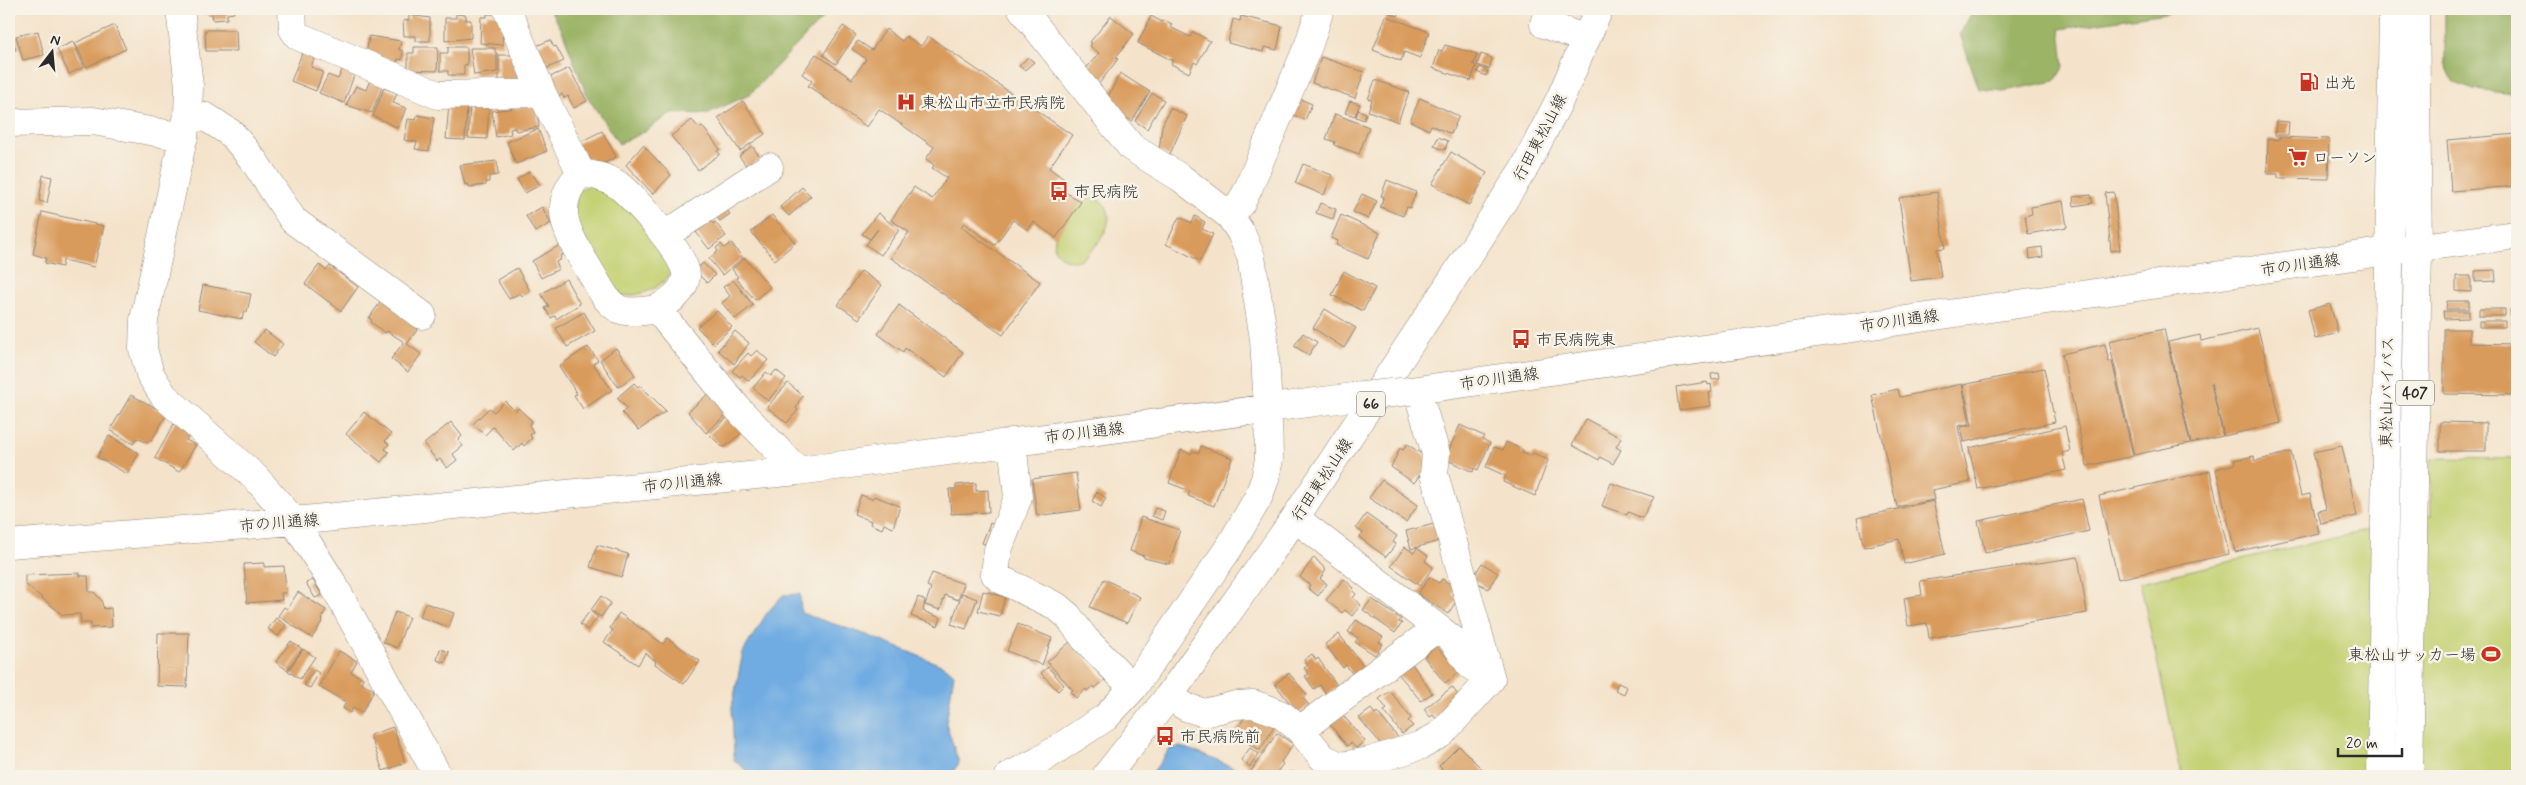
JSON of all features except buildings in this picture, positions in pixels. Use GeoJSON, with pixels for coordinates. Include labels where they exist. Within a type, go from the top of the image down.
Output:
{"type":"FeatureCollection","features":[{"type":"Feature","properties":{"kind":"main road"},"geometry":{"type":"LineString","coordinates":[[180,9],[189,86],[186,126],[144,320],[143,349],[150,374],[164,396],[256,478],[294,521],[334,584],[438,776]]}},
{"type":"Feature","properties":{"kind":"main road"},"geometry":{"type":"LineString","coordinates":[[292,9],[292,29],[298,36],[438,95],[542,93]]}},
{"type":"Feature","properties":{"kind":"main road"},"geometry":{"type":"LineString","coordinates":[[506,9],[542,93],[581,173]]}},
{"type":"Feature","properties":{"kind":"main road"},"geometry":{"type":"LineString","coordinates":[[1009,776],[1039,761],[1106,717],[1133,688],[1230,546],[1258,498],[1265,479],[1268,459],[1268,408],[1264,339],[1251,257],[1241,233],[1230,216],[1181,178],[1131,147],[1022,9]]}},
{"type":"Feature","properties":{"kind":"main road"},"geometry":{"type":"LineString","coordinates":[[1230,216],[1241,203],[1248,189],[1309,44],[1320,9]]}},
{"type":"Feature","properties":{"kind":"main road"},"geometry":{"type":"LineString","coordinates":[[1549,9],[1544,24],[1586,39]]}},
{"type":"Feature","properties":{"kind":"main road","name":"行田東松山線"},"geometry":{"type":"LineString","coordinates":[[1106,776],[1169,696],[1295,518],[1526,165],[1560,99],[1599,9]]}},
{"type":"Feature","properties":{"kind":"main road","name":"東松山バイパス"},"geometry":{"type":"LineString","coordinates":[[2381,776],[2393,9]]}},
{"type":"Feature","properties":{"kind":"main road","name":"東松山バイパス"},"geometry":{"type":"LineString","coordinates":[[2409,776],[2418,248],[2415,9]]}},
{"type":"Feature","properties":{"kind":"main road"},"geometry":{"type":"LineString","coordinates":[[9,123],[93,121],[186,126],[206,117],[232,134],[254,161],[293,220],[422,315]]}},
{"type":"Feature","properties":{"kind":"main road"},"geometry":{"type":"LineString","coordinates":[[665,235],[769,167]]}},
{"type":"Feature","properties":{"kind":"main road"},"geometry":{"type":"LineString","coordinates":[[581,173],[604,177],[618,185],[665,235],[686,274],[684,285],[678,295],[657,310],[634,312],[620,310],[609,302],[568,233],[564,213],[566,192],[581,173]]}},
{"type":"Feature","properties":{"kind":"main road","name":"市の川通線"},"geometry":{"type":"LineString","coordinates":[[9,544],[294,521],[798,471],[1414,390],[2389,251],[2517,235]]}},
{"type":"Feature","properties":{"kind":"main road"},"geometry":{"type":"LineString","coordinates":[[657,310],[738,408],[798,471]]}},
{"type":"Feature","properties":{"kind":"main road"},"geometry":{"type":"LineString","coordinates":[[1414,390],[1436,454],[1434,474],[1491,679]]}},
{"type":"Feature","properties":{"kind":"main road"},"geometry":{"type":"LineString","coordinates":[[1012,442],[1018,497],[998,550],[996,574],[1000,580],[1056,606],[1068,616],[1085,639],[1133,688]]}},
{"type":"Feature","properties":{"kind":"main road"},"geometry":{"type":"LineString","coordinates":[[1295,518],[1452,639],[1470,665],[1491,679]]}},
{"type":"Feature","properties":{"kind":"main road"},"geometry":{"type":"LineString","coordinates":[[1300,730],[1437,628]]}},
{"type":"Feature","properties":{"kind":"main road"},"geometry":{"type":"LineString","coordinates":[[1169,696],[1186,708],[1204,713],[1236,704],[1253,704],[1282,715],[1300,730],[1323,758],[1340,771],[1401,753],[1435,738],[1441,734],[1491,679]]}},
{"type":"Feature","properties":{"kind":"green space"},"geometry":{"type":"Polygon","coordinates":[[[550,9],[831,9],[749,95],[706,114],[671,113],[644,132],[619,144],[587,96],[562,30],[550,9]]]}},
{"type":"Feature","properties":{"kind":"green space"},"geometry":{"type":"Polygon","coordinates":[[[1974,9],[2191,9],[2060,29],[2064,66],[2055,81],[2004,91],[1979,89],[1960,34],[1974,9]]]}},
{"type":"Feature","properties":{"kind":"green space"},"geometry":{"type":"Polygon","coordinates":[[[2445,9],[2517,9],[2517,94],[2474,90],[2454,83],[2445,63],[2445,9]]]}},
{"type":"Feature","properties":{"kind":"green space"},"geometry":{"type":"Polygon","coordinates":[[[593,183],[639,216],[672,272],[655,288],[635,295],[619,296],[572,230],[578,191],[593,183]]]}},
{"type":"Feature","properties":{"kind":"green space"},"geometry":{"type":"Polygon","coordinates":[[[1092,197],[1102,202],[1107,209],[1109,218],[1107,227],[1096,245],[1082,259],[1066,260],[1054,249],[1055,237],[1079,201],[1092,197]]]}},
{"type":"Feature","properties":{"kind":"green space"},"geometry":{"type":"Polygon","coordinates":[[[2431,458],[2517,459],[2517,776],[2182,776],[2140,582],[2431,516],[2431,458]]]}},
{"type":"Feature","properties":{"kind":"water"},"geometry":{"type":"Polygon","coordinates":[[[800,594],[801,613],[867,635],[946,667],[954,674],[946,723],[959,763],[950,776],[753,776],[734,760],[732,707],[743,652],[767,613],[783,595],[800,594]]]}},
{"type":"Feature","properties":{"kind":"water"},"geometry":{"type":"Polygon","coordinates":[[[1179,747],[1244,772],[1246,776],[1150,776],[1170,749],[1179,747]]]}},
{"type":"Feature","properties":{"kind":"place","name":"出光"},"geometry":{"type":"Point","coordinates":[2309,82]}},
{"type":"Feature","properties":{"kind":"place","name":"東松山市立市民病院"},"geometry":{"type":"Point","coordinates":[906,102]}},
{"type":"Feature","properties":{"kind":"place","name":"ローソン"},"geometry":{"type":"Point","coordinates":[2298,157]}},
{"type":"Feature","properties":{"kind":"place","name":"市民病院"},"geometry":{"type":"Point","coordinates":[1059,191]}},
{"type":"Feature","properties":{"kind":"place","name":"市民病院東"},"geometry":{"type":"Point","coordinates":[1521,339]}},
{"type":"Feature","properties":{"kind":"place","name":"東松山サッカー場"},"geometry":{"type":"Point","coordinates":[2491,654]}},
{"type":"Feature","properties":{"kind":"place","name":"市民病院前"},"geometry":{"type":"Point","coordinates":[1165,736]}}]}
